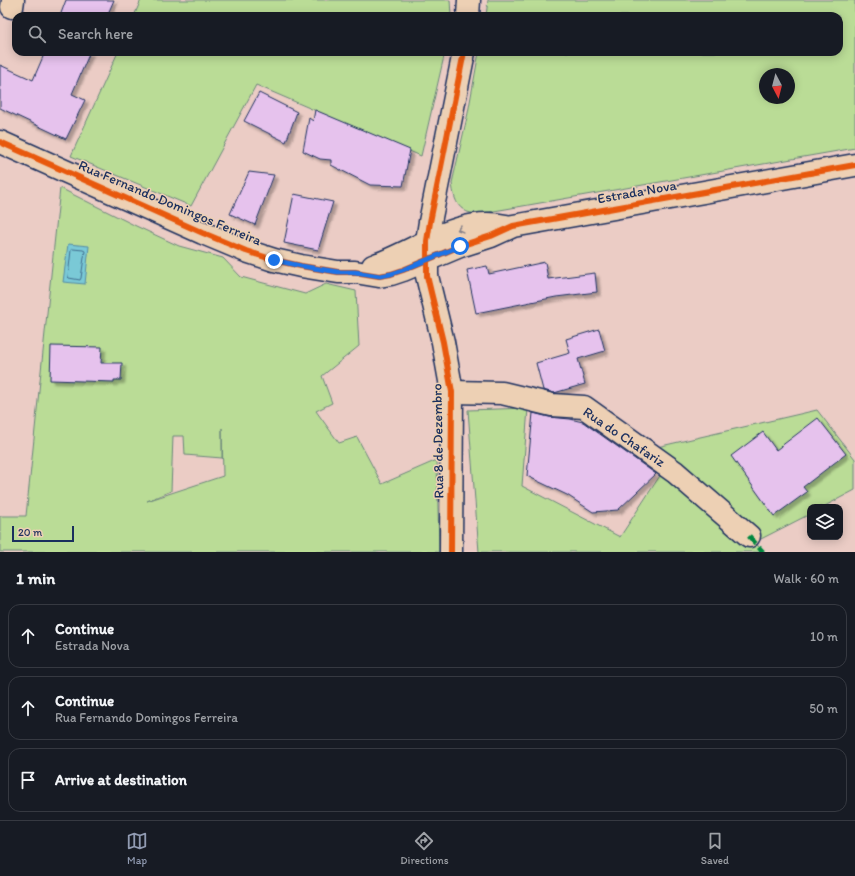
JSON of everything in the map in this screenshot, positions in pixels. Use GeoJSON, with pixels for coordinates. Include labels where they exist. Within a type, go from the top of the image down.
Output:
{"type":"FeatureCollection","features":[{"type":"Feature","properties":{"kind":"street"},"geometry":{"type":"LineString","coordinates":[[468,12],[469,0]]}},
{"type":"Feature","properties":{"kind":"street","name":"Rua 8 de Dezembro"},"geometry":{"type":"LineString","coordinates":[[451,552],[452,392],[427,276],[427,250],[432,215],[463,56]]}},
{"type":"Feature","properties":{"kind":"street","name":"Rua Fernando Domingos Ferreira"},"geometry":{"type":"LineString","coordinates":[[0,142],[203,233],[246,251],[274,260],[338,272],[355,272],[398,256],[427,250]]}},
{"type":"Feature","properties":{"kind":"street","name":"Estrada Nova"},"geometry":{"type":"LineString","coordinates":[[427,250],[449,232],[476,225],[493,224],[513,226],[855,165]]}},
{"type":"Feature","properties":{"kind":"street","name":"Rua do Chafariz"},"geometry":{"type":"LineString","coordinates":[[452,392],[502,393],[552,405],[584,407],[675,472],[749,536]]}},
{"type":"Feature","properties":{"kind":"green space"},"geometry":{"type":"Polygon","coordinates":[[[141,0],[450,0],[451,12],[136,12],[141,0]]]}},
{"type":"Feature","properties":{"kind":"green space"},"geometry":{"type":"Polygon","coordinates":[[[488,0],[855,0],[855,148],[477,214],[467,212],[458,205],[452,183],[468,113],[478,56],[843,56],[843,12],[486,12],[488,0]]]}},
{"type":"Feature","properties":{"kind":"green space"},"geometry":{"type":"Polygon","coordinates":[[[116,56],[444,56],[421,156],[256,85],[191,206],[71,156],[116,56]]]}},
{"type":"Feature","properties":{"kind":"green space"},"geometry":{"type":"Polygon","coordinates":[[[60,188],[179,246],[223,258],[241,277],[305,294],[326,284],[356,291],[359,346],[322,376],[332,403],[316,411],[339,443],[357,437],[382,484],[437,460],[439,552],[0,552],[0,516],[26,516],[60,188]],[[222,428],[222,458],[185,455],[184,436],[173,436],[171,491],[147,501],[223,476],[222,428]]]}},
{"type":"Feature","properties":{"kind":"green space"},"geometry":{"type":"Polygon","coordinates":[[[528,408],[522,486],[620,537],[665,468],[644,450],[817,410],[855,459],[855,490],[829,504],[807,504],[807,516],[755,542],[763,552],[479,552],[468,410],[528,408]]]}},
{"type":"Feature","properties":{"kind":"water"},"geometry":{"type":"Polygon","coordinates":[[[68,244],[89,246],[85,284],[63,282],[68,244]]]}},
{"type":"Feature","properties":{"kind":"building"},"geometry":{"type":"Polygon","coordinates":[[[66,0],[114,0],[109,12],[62,12],[66,0]]]}},
{"type":"Feature","properties":{"kind":"building"},"geometry":{"type":"Polygon","coordinates":[[[43,56],[88,56],[72,94],[85,100],[66,139],[0,108],[0,65],[33,80],[43,56]]]}},
{"type":"Feature","properties":{"kind":"building"},"geometry":{"type":"Polygon","coordinates":[[[259,93],[297,112],[286,142],[244,121],[259,93]]]}},
{"type":"Feature","properties":{"kind":"building"},"geometry":{"type":"Polygon","coordinates":[[[315,110],[410,150],[403,186],[370,185],[331,165],[331,160],[320,159],[303,151],[309,118],[313,121],[315,110]]]}},
{"type":"Feature","properties":{"kind":"building"},"geometry":{"type":"Polygon","coordinates":[[[249,172],[274,175],[255,225],[230,214],[249,172]]]}},
{"type":"Feature","properties":{"kind":"building"},"geometry":{"type":"Polygon","coordinates":[[[294,194],[333,202],[318,250],[284,243],[294,194]]]}},
{"type":"Feature","properties":{"kind":"building"},"geometry":{"type":"Polygon","coordinates":[[[545,262],[548,279],[595,273],[597,292],[556,297],[476,313],[467,270],[487,266],[489,274],[545,262]]]}},
{"type":"Feature","properties":{"kind":"building"},"geometry":{"type":"Polygon","coordinates":[[[599,329],[605,351],[578,359],[585,384],[554,393],[543,390],[536,363],[570,353],[566,339],[599,329]]]}},
{"type":"Feature","properties":{"kind":"building"},"geometry":{"type":"Polygon","coordinates":[[[51,346],[102,347],[101,363],[122,363],[121,380],[114,380],[114,382],[50,380],[51,346]]]}},
{"type":"Feature","properties":{"kind":"building"},"geometry":{"type":"Polygon","coordinates":[[[533,413],[583,422],[656,474],[618,510],[593,512],[567,495],[527,476],[533,413]]]}},
{"type":"Feature","properties":{"kind":"building"},"geometry":{"type":"Polygon","coordinates":[[[818,418],[846,454],[803,487],[807,492],[774,516],[731,456],[763,432],[776,450],[818,418]]]}},
{"type":"Feature","properties":{"kind":"marked path"},"geometry":{"type":"LineString","coordinates":[[749,536],[763,552]]}},
{"type":"Feature","properties":{"kind":"cycle path"},"geometry":{"type":"LineString","coordinates":[[451,552],[452,392],[443,342],[427,276],[427,241],[463,56]]}},
{"type":"Feature","properties":{"kind":"cycle path"},"geometry":{"type":"LineString","coordinates":[[0,142],[246,251],[274,260],[301,266],[338,272],[355,272],[379,276],[403,270],[513,226],[855,165]]}},
{"type":"Feature","properties":{"kind":"route"},"geometry":{"type":"LineString","coordinates":[[274,260],[338,272],[355,272],[380,276],[403,270],[460,246]]}}]}
